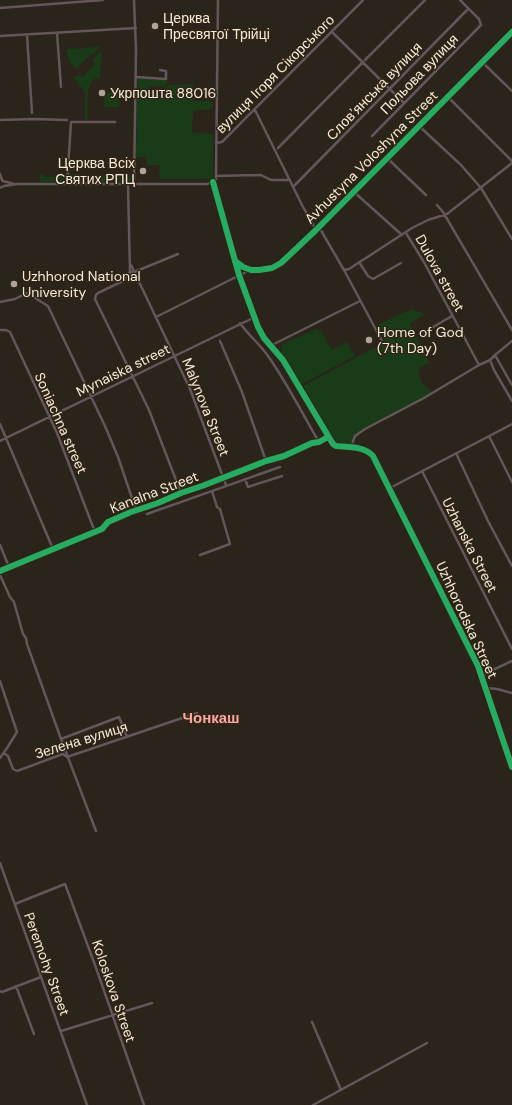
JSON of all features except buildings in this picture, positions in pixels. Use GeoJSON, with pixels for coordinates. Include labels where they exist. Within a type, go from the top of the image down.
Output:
{"type":"FeatureCollection","features":[{"type":"Feature","properties":{"kind":"street"},"geometry":{"type":"LineString","coordinates":[[0,8],[103,0]]}},
{"type":"Feature","properties":{"kind":"street"},"geometry":{"type":"LineString","coordinates":[[134,0],[136,28],[134,184]]}},
{"type":"Feature","properties":{"kind":"street"},"geometry":{"type":"LineString","coordinates":[[1,180],[16,184],[128,185],[207,184],[215,181],[218,0]]}},
{"type":"Feature","properties":{"kind":"street","name":"вулиця Ігоря Сікорського"},"geometry":{"type":"LineString","coordinates":[[216,143],[222,142],[255,110],[363,0]]}},
{"type":"Feature","properties":{"kind":"street"},"geometry":{"type":"LineString","coordinates":[[278,148],[425,0]]}},
{"type":"Feature","properties":{"kind":"street"},"geometry":{"type":"LineString","coordinates":[[460,0],[468,9]]}},
{"type":"Feature","properties":{"kind":"street","name":"Польова вулиця"},"geometry":{"type":"LineString","coordinates":[[372,136],[480,25],[479,20],[468,9]]}},
{"type":"Feature","properties":{"kind":"street","name":"Словʼянська вулиця"},"geometry":{"type":"LineString","coordinates":[[293,187],[468,9]]}},
{"type":"Feature","properties":{"kind":"street"},"geometry":{"type":"LineString","coordinates":[[0,36],[136,28]]}},
{"type":"Feature","properties":{"kind":"street"},"geometry":{"type":"LineString","coordinates":[[332,32],[364,61],[389,89],[404,103]]}},
{"type":"Feature","properties":{"kind":"street"},"geometry":{"type":"LineString","coordinates":[[57,33],[61,87]]}},
{"type":"Feature","properties":{"kind":"street","name":"Avhustyna Voloshyna Street"},"geometry":{"type":"LineString","coordinates":[[156,317],[239,275],[251,270],[267,269],[281,263],[354,192],[482,62],[512,34]]}},
{"type":"Feature","properties":{"kind":"street"},"geometry":{"type":"LineString","coordinates":[[27,35],[32,113]]}},
{"type":"Feature","properties":{"kind":"street"},"geometry":{"type":"LineString","coordinates":[[482,62],[512,91]]}},
{"type":"Feature","properties":{"kind":"street"},"geometry":{"type":"LineString","coordinates":[[136,77],[166,79],[166,70],[160,70]]}},
{"type":"Feature","properties":{"kind":"street"},"geometry":{"type":"LineString","coordinates":[[344,270],[428,220],[444,215],[481,188],[512,162],[448,97]]}},
{"type":"Feature","properties":{"kind":"street"},"geometry":{"type":"LineString","coordinates":[[255,110],[316,230]]}},
{"type":"Feature","properties":{"kind":"street"},"geometry":{"type":"LineString","coordinates":[[0,120],[67,120]]}},
{"type":"Feature","properties":{"kind":"street"},"geometry":{"type":"LineString","coordinates":[[67,184],[71,122],[115,122]]}},
{"type":"Feature","properties":{"kind":"street"},"geometry":{"type":"LineString","coordinates":[[419,126],[461,165],[481,188],[512,239]]}},
{"type":"Feature","properties":{"kind":"street"},"geometry":{"type":"LineString","coordinates":[[387,158],[426,195]]}},
{"type":"Feature","properties":{"kind":"street"},"geometry":{"type":"LineString","coordinates":[[0,174],[3,185],[1,187],[16,184]]}},
{"type":"Feature","properties":{"kind":"street"},"geometry":{"type":"LineString","coordinates":[[216,176],[261,175],[271,180],[290,180]]}},
{"type":"Feature","properties":{"kind":"street"},"geometry":{"type":"LineString","coordinates":[[213,182],[239,275],[260,331],[272,345],[298,383],[328,437]]}},
{"type":"Feature","properties":{"kind":"street"},"geometry":{"type":"LineString","coordinates":[[128,185],[130,272],[125,280],[98,293],[95,299],[149,410],[181,493]]}},
{"type":"Feature","properties":{"kind":"street"},"geometry":{"type":"LineString","coordinates":[[354,192],[402,235]]}},
{"type":"Feature","properties":{"kind":"street"},"geometry":{"type":"LineString","coordinates":[[437,205],[443,212],[512,330]]}},
{"type":"Feature","properties":{"kind":"street"},"geometry":{"type":"LineString","coordinates":[[319,227],[382,341]]}},
{"type":"Feature","properties":{"kind":"street","name":"Dulova street"},"geometry":{"type":"LineString","coordinates":[[406,233],[479,365]]}},
{"type":"Feature","properties":{"kind":"street"},"geometry":{"type":"LineString","coordinates":[[130,272],[134,272],[178,254]]}},
{"type":"Feature","properties":{"kind":"street"},"geometry":{"type":"LineString","coordinates":[[235,261],[241,266],[251,270]]}},
{"type":"Feature","properties":{"kind":"street","name":"Malynova Street"},"geometry":{"type":"LineString","coordinates":[[130,262],[190,389],[226,485]]}},
{"type":"Feature","properties":{"kind":"street"},"geometry":{"type":"LineString","coordinates":[[359,262],[368,276],[373,279],[401,263]]}},
{"type":"Feature","properties":{"kind":"street"},"geometry":{"type":"LineString","coordinates":[[0,302],[15,299],[27,293],[48,306],[118,457],[136,510]]}},
{"type":"Feature","properties":{"kind":"street"},"geometry":{"type":"LineString","coordinates":[[272,345],[360,301]]}},
{"type":"Feature","properties":{"kind":"street"},"geometry":{"type":"LineString","coordinates":[[433,327],[452,316]]}},
{"type":"Feature","properties":{"kind":"street","name":"Mynaiska street"},"geometry":{"type":"LineString","coordinates":[[0,442],[240,323],[255,317]]}},
{"type":"Feature","properties":{"kind":"street"},"geometry":{"type":"LineString","coordinates":[[240,323],[272,361],[319,442]]}},
{"type":"Feature","properties":{"kind":"street","name":"Soniachna street"},"geometry":{"type":"LineString","coordinates":[[0,330],[10,332],[57,433],[95,532]]}},
{"type":"Feature","properties":{"kind":"street"},"geometry":{"type":"LineString","coordinates":[[220,341],[242,392],[266,461]]}},
{"type":"Feature","properties":{"kind":"street"},"geometry":{"type":"LineString","coordinates":[[351,448],[355,436],[365,429],[424,398],[490,360],[495,354],[512,341]]}},
{"type":"Feature","properties":{"kind":"street"},"geometry":{"type":"LineString","coordinates":[[495,354],[512,383]]}},
{"type":"Feature","properties":{"kind":"street"},"geometry":{"type":"LineString","coordinates":[[490,360],[494,370],[512,400]]}},
{"type":"Feature","properties":{"kind":"street"},"geometry":{"type":"LineString","coordinates":[[0,424],[53,549]]}},
{"type":"Feature","properties":{"kind":"street"},"geometry":{"type":"LineString","coordinates":[[390,488],[512,424]]}},
{"type":"Feature","properties":{"kind":"street"},"geometry":{"type":"LineString","coordinates":[[489,436],[512,482]]}},
{"type":"Feature","properties":{"kind":"street","name":"Kanalna Street"},"geometry":{"type":"LineString","coordinates":[[0,571],[102,529],[108,522],[136,510],[158,503],[266,461],[284,456],[328,437]]}},
{"type":"Feature","properties":{"kind":"street","name":"Uzhhorodska Street"},"geometry":{"type":"LineString","coordinates":[[328,437],[336,446],[371,453],[390,488],[482,675],[512,767]]}},
{"type":"Feature","properties":{"kind":"street"},"geometry":{"type":"LineString","coordinates":[[456,453],[488,521],[512,566]]}},
{"type":"Feature","properties":{"kind":"street"},"geometry":{"type":"LineString","coordinates":[[147,514],[280,467]]}},
{"type":"Feature","properties":{"kind":"street","name":"Uzhanska Street"},"geometry":{"type":"LineString","coordinates":[[422,471],[512,649]]}},
{"type":"Feature","properties":{"kind":"street"},"geometry":{"type":"LineString","coordinates":[[245,479],[248,487],[282,476]]}},
{"type":"Feature","properties":{"kind":"street"},"geometry":{"type":"LineString","coordinates":[[200,555],[230,544],[222,514],[212,491]]}},
{"type":"Feature","properties":{"kind":"street"},"geometry":{"type":"LineString","coordinates":[[0,544],[9,567]]}},
{"type":"Feature","properties":{"kind":"street"},"geometry":{"type":"LineString","coordinates":[[0,575],[10,597],[14,602],[23,634],[26,638],[61,739],[96,831]]}},
{"type":"Feature","properties":{"kind":"street"},"geometry":{"type":"LineString","coordinates":[[482,675],[512,661]]}},
{"type":"Feature","properties":{"kind":"street"},"geometry":{"type":"LineString","coordinates":[[0,681],[17,732],[0,758]]}},
{"type":"Feature","properties":{"kind":"street"},"geometry":{"type":"LineString","coordinates":[[486,688],[512,693]]}},
{"type":"Feature","properties":{"kind":"street","name":"Зелена вулиця"},"geometry":{"type":"LineString","coordinates":[[4,753],[8,756],[15,771],[63,754],[68,757],[197,713]]}},
{"type":"Feature","properties":{"kind":"street"},"geometry":{"type":"LineString","coordinates":[[61,739],[119,717],[127,737]]}},
{"type":"Feature","properties":{"kind":"street","name":"Peremohy Street"},"geometry":{"type":"LineString","coordinates":[[0,863],[87,1105]]}},
{"type":"Feature","properties":{"kind":"street","name":"Peremohy Street"},"geometry":{"type":"LineString","coordinates":[[15,904],[65,884]]}},
{"type":"Feature","properties":{"kind":"street","name":"Koloskova Street"},"geometry":{"type":"LineString","coordinates":[[65,884],[144,1105]]}},
{"type":"Feature","properties":{"kind":"street"},"geometry":{"type":"LineString","coordinates":[[0,991],[2,992],[41,977]]}},
{"type":"Feature","properties":{"kind":"street"},"geometry":{"type":"LineString","coordinates":[[16,986],[34,1034]]}},
{"type":"Feature","properties":{"kind":"street","name":"Peremohy Street"},"geometry":{"type":"LineString","coordinates":[[61,1031],[152,1003]]}},
{"type":"Feature","properties":{"kind":"street"},"geometry":{"type":"LineString","coordinates":[[312,1022],[341,1090]]}},
{"type":"Feature","properties":{"kind":"street"},"geometry":{"type":"LineString","coordinates":[[313,1105],[427,1043]]}},
{"type":"Feature","properties":{"kind":"green space"},"geometry":{"type":"Polygon","coordinates":[[[100,46],[93,55],[92,53],[78,67],[78,70],[68,60],[67,49],[100,46]]]}},
{"type":"Feature","properties":{"kind":"green space"},"geometry":{"type":"Polygon","coordinates":[[[102,50],[100,78],[94,79],[89,87],[88,120],[85,120],[85,92],[73,77],[77,77],[79,75],[82,77],[95,64],[93,60],[102,50]]]}},
{"type":"Feature","properties":{"kind":"green space"},"geometry":{"type":"Polygon","coordinates":[[[137,78],[165,80],[168,83],[162,87],[150,86],[147,90],[138,88],[137,78]]]}},
{"type":"Feature","properties":{"kind":"green space"},"geometry":{"type":"Polygon","coordinates":[[[193,84],[193,101],[209,101],[213,104],[212,109],[193,111],[192,132],[213,134],[212,179],[160,179],[159,165],[147,165],[147,157],[136,157],[137,91],[147,92],[147,98],[165,96],[165,87],[168,85],[193,84]]]}},
{"type":"Feature","properties":{"kind":"green space"},"geometry":{"type":"Polygon","coordinates":[[[119,92],[119,107],[104,107],[105,93],[119,92]]]}},
{"type":"Feature","properties":{"kind":"green space"},"geometry":{"type":"Polygon","coordinates":[[[39,174],[43,174],[44,177],[66,176],[66,182],[40,183],[39,174]]]}},
{"type":"Feature","properties":{"kind":"green space"},"geometry":{"type":"Polygon","coordinates":[[[69,174],[78,174],[79,176],[94,174],[96,182],[82,183],[75,176],[81,183],[68,183],[69,174]]]}},
{"type":"Feature","properties":{"kind":"green space"},"geometry":{"type":"Polygon","coordinates":[[[107,174],[108,176],[124,176],[130,174],[132,182],[117,182],[117,180],[109,180],[109,182],[97,182],[98,175],[107,174]]]}},
{"type":"Feature","properties":{"kind":"green space"},"geometry":{"type":"Polygon","coordinates":[[[412,309],[424,314],[410,324],[429,363],[421,367],[418,372],[419,375],[425,386],[433,392],[354,436],[350,445],[344,446],[335,443],[302,387],[385,342],[378,330],[377,325],[412,309]]]}},
{"type":"Feature","properties":{"kind":"green space"},"geometry":{"type":"Polygon","coordinates":[[[316,329],[321,331],[332,350],[347,342],[355,356],[302,384],[281,353],[282,344],[316,329]]]}},
{"type":"Feature","properties":{"kind":"cycle path"},"geometry":{"type":"LineString","coordinates":[[235,261],[243,267],[251,270],[272,268],[281,263],[316,230],[512,32]]}},
{"type":"Feature","properties":{"kind":"cycle path"},"geometry":{"type":"LineString","coordinates":[[213,182],[239,275],[258,327],[264,338],[283,360],[333,444],[336,446],[365,450],[373,456],[478,666],[512,767]]}},
{"type":"Feature","properties":{"kind":"cycle path"},"geometry":{"type":"LineString","coordinates":[[0,571],[102,529],[108,522],[131,512],[266,461],[284,456],[328,437]]}},
{"type":"Feature","properties":{"kind":"place","name":"Церква Пресвятої Трійці"},"geometry":{"type":"Point","coordinates":[155,26]}},
{"type":"Feature","properties":{"kind":"place","name":"Укрпошта 88016"},"geometry":{"type":"Point","coordinates":[102,93]}},
{"type":"Feature","properties":{"kind":"place","name":"Церква Всіх Святих РПЦ"},"geometry":{"type":"Point","coordinates":[143,171]}},
{"type":"Feature","properties":{"kind":"place","name":"Uzhhorod National University"},"geometry":{"type":"Point","coordinates":[14,284]}},
{"type":"Feature","properties":{"kind":"place","name":"Home of God (7th Day)"},"geometry":{"type":"Point","coordinates":[369,340]}},
{"type":"Feature","properties":{"kind":"district","name":"Чонкаш"},"geometry":{"type":"Point","coordinates":[211,718]}}]}
